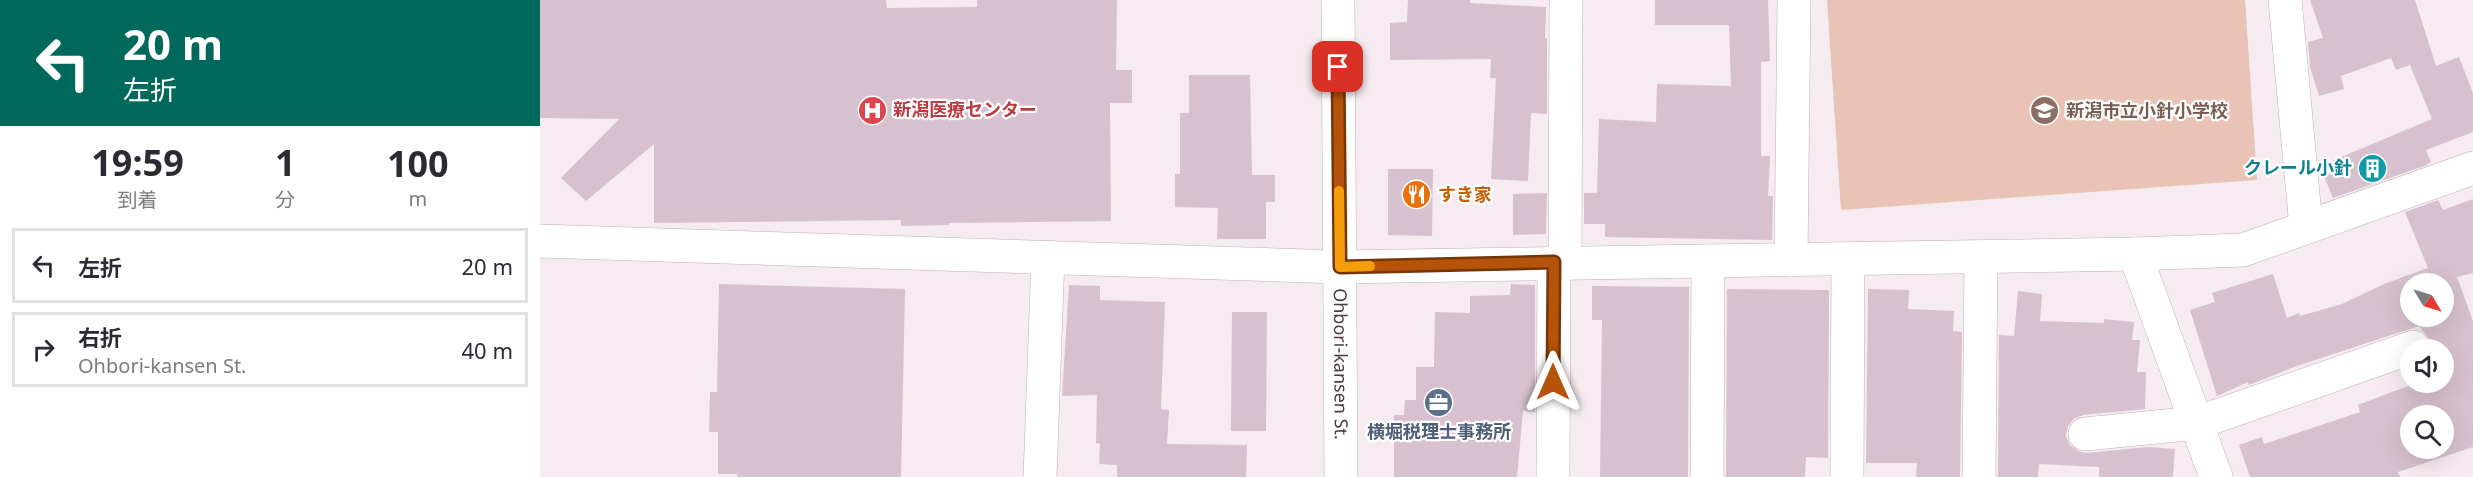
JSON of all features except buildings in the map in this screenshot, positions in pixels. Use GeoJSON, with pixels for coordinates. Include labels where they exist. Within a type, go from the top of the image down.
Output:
{"type":"FeatureCollection","features":[{"type":"Feature","properties":{"kind":"street","name":"Ohbori-kansen St."},"geometry":{"type":"LineString","coordinates":[[1338,0],[1341,477]]}},
{"type":"Feature","properties":{"kind":"street"},"geometry":{"type":"LineString","coordinates":[[1553,477],[1566,0]]}},
{"type":"Feature","properties":{"kind":"street"},"geometry":{"type":"LineString","coordinates":[[1791,260],[1794,0]]}},
{"type":"Feature","properties":{"kind":"street"},"geometry":{"type":"LineString","coordinates":[[2285,0],[2306,226]]}},
{"type":"Feature","properties":{"kind":"street"},"geometry":{"type":"LineString","coordinates":[[540,241],[1340,267],[2135,254],[2243,249],[2473,168]]}},
{"type":"Feature","properties":{"kind":"street"},"geometry":{"type":"LineString","coordinates":[[2135,254],[2216,477]]}},
{"type":"Feature","properties":{"kind":"street"},"geometry":{"type":"LineString","coordinates":[[1040,477],[1048,257]]}},
{"type":"Feature","properties":{"kind":"street"},"geometry":{"type":"LineString","coordinates":[[1978,477],[1981,257]]}},
{"type":"Feature","properties":{"kind":"street"},"geometry":{"type":"LineString","coordinates":[[1847,477],[1848,259]]}},
{"type":"Feature","properties":{"kind":"street"},"geometry":{"type":"LineString","coordinates":[[1707,477],[1708,261]]}},
{"type":"Feature","properties":{"kind":"street"},"geometry":{"type":"LineString","coordinates":[[2085,434],[2197,423],[2400,352]]}},
{"type":"Feature","properties":{"kind":"shaded area","name":"新潟市立小針小学校"},"geometry":{"type":"Polygon","coordinates":[[[1827,0],[2245,0],[2257,180],[1841,210],[1827,0]]]}},
{"type":"Feature","properties":{"kind":"slow traffic"},"geometry":{"type":"LineString","coordinates":[[1339,191],[1340,267],[1370,266]]}},
{"type":"Feature","properties":{"kind":"place","name":"新潟医療センター"},"geometry":{"type":"Point","coordinates":[872,110]}},
{"type":"Feature","properties":{"kind":"place","name":"新潟市立小針小学校"},"geometry":{"type":"Point","coordinates":[2045,111]}},
{"type":"Feature","properties":{"kind":"place","name":"クレール小針"},"geometry":{"type":"Point","coordinates":[2373,168]}},
{"type":"Feature","properties":{"kind":"place","name":"すき家"},"geometry":{"type":"Point","coordinates":[1417,195]}},
{"type":"Feature","properties":{"kind":"place","name":"横堀税理士事務所"},"geometry":{"type":"Point","coordinates":[1439,403]}},
{"type":"Feature","properties":{"kind":"route"},"geometry":{"type":"LineString","coordinates":[[1338,67],[1340,267],[1554,262],[1553,382]]}}]}
